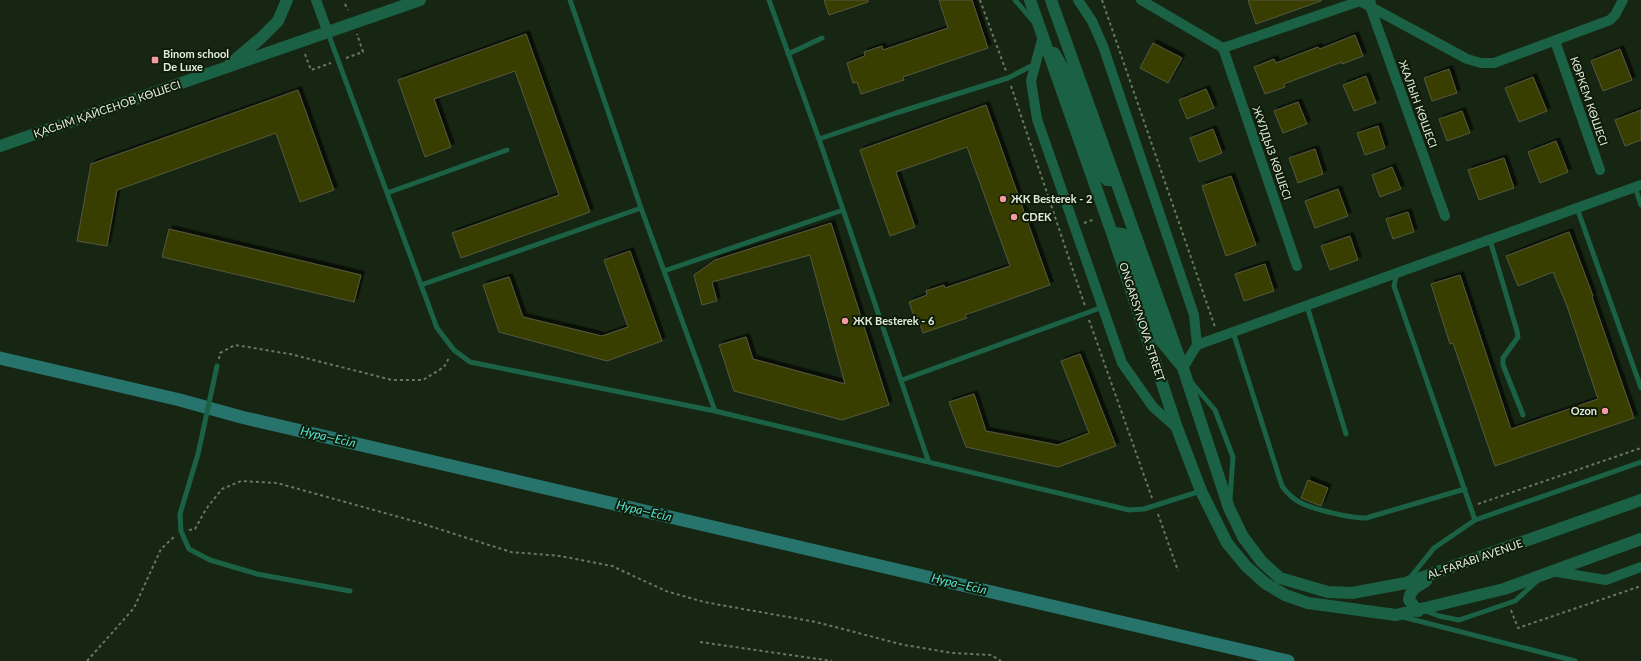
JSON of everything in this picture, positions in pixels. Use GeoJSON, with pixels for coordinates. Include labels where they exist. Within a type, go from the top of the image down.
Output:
{"type":"FeatureCollection","features":[{"type":"Feature","properties":{"kind":"street"},"geometry":{"type":"LineString","coordinates":[[224,69],[261,38],[278,21],[287,0]]}},
{"type":"Feature","properties":{"kind":"street"},"geometry":{"type":"LineString","coordinates":[[316,0],[328,33]]}},
{"type":"Feature","properties":{"kind":"street","name":"ҚАСЫМ ҚАЙСЕНОВ КӨШЕСІ"},"geometry":{"type":"LineString","coordinates":[[0,146],[420,0]]}},
{"type":"Feature","properties":{"kind":"street","name":"ONGARSYNOVA STREET"},"geometry":{"type":"LineString","coordinates":[[1030,0],[1112,233],[1177,428],[1201,491],[1227,543],[1246,566],[1265,583],[1285,595],[1308,603],[1396,615]]}},
{"type":"Feature","properties":{"kind":"street","name":"ONGARSYNOVA STREET"},"geometry":{"type":"LineString","coordinates":[[1051,0],[1185,372],[1229,508],[1243,537],[1262,562],[1280,578],[1304,586]]}},
{"type":"Feature","properties":{"kind":"street"},"geometry":{"type":"LineString","coordinates":[[1080,0],[1092,21],[1103,46],[1156,198],[1194,315],[1197,345],[1185,372],[1161,341],[1135,261],[1123,234],[1112,233]]}},
{"type":"Feature","properties":{"kind":"street"},"geometry":{"type":"LineString","coordinates":[[1140,0],[1223,48],[1360,1],[1371,3],[1467,59],[1481,63],[1494,63],[1610,20],[1615,16],[1623,0]]}},
{"type":"Feature","properties":{"kind":"street","name":"ЖАЛЫН КӨШЕСІ"},"geometry":{"type":"LineString","coordinates":[[1371,3],[1445,216]]}},
{"type":"Feature","properties":{"kind":"street"},"geometry":{"type":"LineString","coordinates":[[1042,32],[1031,81],[1037,119],[1122,363],[1153,407],[1177,428]]}},
{"type":"Feature","properties":{"kind":"street"},"geometry":{"type":"LineString","coordinates":[[1042,32],[1064,70],[1101,174],[1107,180],[1115,180]]}},
{"type":"Feature","properties":{"kind":"street","name":"КӨРКЕМ КӨШЕСІ"},"geometry":{"type":"LineString","coordinates":[[1555,41],[1600,170]]}},
{"type":"Feature","properties":{"kind":"street","name":"ЖҰЛДЫЗ КӨШЕСІ"},"geometry":{"type":"LineString","coordinates":[[1223,48],[1297,266]]}},
{"type":"Feature","properties":{"kind":"street"},"geometry":{"type":"LineString","coordinates":[[1197,345],[1638,186]]}},
{"type":"Feature","properties":{"kind":"street","name":"AL-FARABI AVENUE"},"geometry":{"type":"LineString","coordinates":[[1304,586],[1328,592],[1352,593],[1406,583],[1641,500]]}},
{"type":"Feature","properties":{"kind":"street"},"geometry":{"type":"LineString","coordinates":[[1396,615],[1504,589],[1641,539]]}},
{"type":"Feature","properties":{"kind":"street"},"geometry":{"type":"LineString","coordinates":[[1548,572],[1606,580],[1641,567]]}},
{"type":"Feature","properties":{"kind":"street"},"geometry":{"type":"LineString","coordinates":[[1421,610],[1409,600],[1410,593],[1415,587],[1449,569]]}},
{"type":"Feature","properties":{"kind":"lane"},"geometry":{"type":"LineString","coordinates":[[570,0],[641,208],[715,411]]}},
{"type":"Feature","properties":{"kind":"lane"},"geometry":{"type":"LineString","coordinates":[[769,0],[819,139],[928,460]]}},
{"type":"Feature","properties":{"kind":"lane"},"geometry":{"type":"LineString","coordinates":[[1016,0],[1017,4],[1042,32]]}},
{"type":"Feature","properties":{"kind":"lane"},"geometry":{"type":"LineString","coordinates":[[328,33],[437,328],[454,350],[470,362],[715,411],[928,460],[1129,510],[1155,506],[1201,491]]}},
{"type":"Feature","properties":{"kind":"lane"},"geometry":{"type":"LineString","coordinates":[[788,54],[822,38]]}},
{"type":"Feature","properties":{"kind":"lane"},"geometry":{"type":"LineString","coordinates":[[819,139],[1008,78],[1035,64]]}},
{"type":"Feature","properties":{"kind":"lane"},"geometry":{"type":"LineString","coordinates":[[387,193],[507,150]]}},
{"type":"Feature","properties":{"kind":"lane"},"geometry":{"type":"LineString","coordinates":[[1638,186],[1641,204]]}},
{"type":"Feature","properties":{"kind":"lane"},"geometry":{"type":"LineString","coordinates":[[421,285],[641,208]]}},
{"type":"Feature","properties":{"kind":"lane"},"geometry":{"type":"LineString","coordinates":[[1577,208],[1641,388]]}},
{"type":"Feature","properties":{"kind":"lane"},"geometry":{"type":"LineString","coordinates":[[664,271],[843,210]]}},
{"type":"Feature","properties":{"kind":"lane"},"geometry":{"type":"LineString","coordinates":[[1490,240],[1518,338],[1503,358],[1503,365],[1523,415]]}},
{"type":"Feature","properties":{"kind":"lane"},"geometry":{"type":"LineString","coordinates":[[1397,273],[1394,286],[1475,520]]}},
{"type":"Feature","properties":{"kind":"lane"},"geometry":{"type":"LineString","coordinates":[[1307,306],[1346,434]]}},
{"type":"Feature","properties":{"kind":"lane"},"geometry":{"type":"LineString","coordinates":[[902,380],[1103,307]]}},
{"type":"Feature","properties":{"kind":"lane"},"geometry":{"type":"LineString","coordinates":[[1233,332],[1282,486],[1295,499],[1301,503],[1352,518],[1366,518],[1465,489]]}},
{"type":"Feature","properties":{"kind":"lane"},"geometry":{"type":"LineString","coordinates":[[217,366],[198,454],[180,514],[181,531],[189,549],[210,560],[257,574],[350,591]]}},
{"type":"Feature","properties":{"kind":"lane"},"geometry":{"type":"LineString","coordinates":[[1185,372],[1215,410],[1233,458],[1229,508]]}},
{"type":"Feature","properties":{"kind":"lane"},"geometry":{"type":"LineString","coordinates":[[1406,583],[1434,548],[1475,520],[1641,462]]}},
{"type":"Feature","properties":{"kind":"lane"},"geometry":{"type":"LineString","coordinates":[[1421,610],[1439,616],[1459,620],[1515,601],[1548,572]]}},
{"type":"Feature","properties":{"kind":"lane"},"geometry":{"type":"LineString","coordinates":[[1396,615],[1575,661]]}},
{"type":"Feature","properties":{"kind":"path"},"geometry":{"type":"LineString","coordinates":[[980,0],[1008,78],[1087,313],[1178,571]]}},
{"type":"Feature","properties":{"kind":"path"},"geometry":{"type":"LineString","coordinates":[[1102,0],[1219,337]]}},
{"type":"Feature","properties":{"kind":"path"},"geometry":{"type":"LineString","coordinates":[[345,4],[348,10]]}},
{"type":"Feature","properties":{"kind":"path"},"geometry":{"type":"LineString","coordinates":[[345,58],[363,52],[357,34]]}},
{"type":"Feature","properties":{"kind":"path"},"geometry":{"type":"LineString","coordinates":[[305,54],[311,70],[323,66]]}},
{"type":"Feature","properties":{"kind":"path"},"geometry":{"type":"LineString","coordinates":[[217,366],[220,353],[235,345],[290,354],[392,380],[423,380],[444,367],[454,350]]}},
{"type":"Feature","properties":{"kind":"path"},"geometry":{"type":"LineString","coordinates":[[1471,506],[1641,448]]}},
{"type":"Feature","properties":{"kind":"path"},"geometry":{"type":"LineString","coordinates":[[87,661],[134,608],[161,549],[181,531],[195,529],[206,510],[222,489],[241,481],[277,483],[417,522],[511,552],[560,556],[612,566],[666,592],[704,602],[816,622],[904,645],[953,653],[991,655],[1001,661]]}},
{"type":"Feature","properties":{"kind":"path"},"geometry":{"type":"LineString","coordinates":[[1508,603],[1518,628],[1641,586]]}},
{"type":"Feature","properties":{"kind":"path"},"geometry":{"type":"LineString","coordinates":[[700,642],[832,661]]}},
{"type":"Feature","properties":{"kind":"building"},"geometry":{"type":"Polygon","coordinates":[[[824,0],[868,0],[868,2],[829,15],[824,0]]]}},
{"type":"Feature","properties":{"kind":"building"},"geometry":{"type":"Polygon","coordinates":[[[939,0],[972,0],[988,48],[903,77],[904,80],[861,94],[857,82],[853,83],[847,63],[865,56],[864,52],[882,46],[883,50],[948,28],[939,0]]]}},
{"type":"Feature","properties":{"kind":"building"},"geometry":{"type":"Polygon","coordinates":[[[1248,0],[1321,0],[1321,1],[1256,24],[1248,0]]]}},
{"type":"Feature","properties":{"kind":"building"},"geometry":{"type":"Polygon","coordinates":[[[526,34],[590,212],[461,258],[452,233],[559,195],[515,71],[434,99],[451,147],[425,157],[398,80],[526,34]]]}},
{"type":"Feature","properties":{"kind":"building"},"geometry":{"type":"Polygon","coordinates":[[[1355,35],[1363,56],[1342,64],[1342,62],[1284,84],[1285,87],[1265,94],[1254,67],[1274,59],[1276,63],[1318,47],[1320,49],[1355,35]]]}},
{"type":"Feature","properties":{"kind":"building"},"geometry":{"type":"Polygon","coordinates":[[[1153,43],[1182,58],[1168,83],[1140,68],[1153,43]]]}},
{"type":"Feature","properties":{"kind":"building"},"geometry":{"type":"Polygon","coordinates":[[[1620,49],[1632,80],[1603,91],[1591,61],[1620,49]]]}},
{"type":"Feature","properties":{"kind":"building"},"geometry":{"type":"Polygon","coordinates":[[[1449,69],[1457,93],[1432,101],[1424,78],[1449,69]]]}},
{"type":"Feature","properties":{"kind":"building"},"geometry":{"type":"Polygon","coordinates":[[[1366,76],[1376,103],[1354,111],[1343,85],[1366,76]]]}},
{"type":"Feature","properties":{"kind":"building"},"geometry":{"type":"Polygon","coordinates":[[[1533,77],[1547,111],[1519,122],[1505,88],[1533,77]]]}},
{"type":"Feature","properties":{"kind":"building"},"geometry":{"type":"Polygon","coordinates":[[[1206,89],[1214,108],[1187,119],[1179,100],[1206,89]]]}},
{"type":"Feature","properties":{"kind":"building"},"geometry":{"type":"Polygon","coordinates":[[[298,90],[334,190],[300,202],[276,133],[117,190],[107,246],[77,241],[91,164],[298,90]]]}},
{"type":"Feature","properties":{"kind":"building"},"geometry":{"type":"Polygon","coordinates":[[[1298,102],[1307,124],[1283,133],[1274,111],[1298,102]]]}},
{"type":"Feature","properties":{"kind":"building","name":"ЖК Besterek - 2"},"geometry":{"type":"Polygon","coordinates":[[[986,105],[1050,285],[965,315],[967,318],[923,333],[919,321],[916,322],[909,302],[927,295],[926,291],[944,285],[945,288],[1010,266],[967,147],[896,172],[915,227],[890,236],[860,150],[986,105]]]}},
{"type":"Feature","properties":{"kind":"building"},"geometry":{"type":"Polygon","coordinates":[[[1641,110],[1641,140],[1625,146],[1615,120],[1641,110]]]}},
{"type":"Feature","properties":{"kind":"building"},"geometry":{"type":"Polygon","coordinates":[[[1462,111],[1470,133],[1447,141],[1439,119],[1462,111]]]}},
{"type":"Feature","properties":{"kind":"building"},"geometry":{"type":"Polygon","coordinates":[[[1378,126],[1385,148],[1365,155],[1357,133],[1378,126]]]}},
{"type":"Feature","properties":{"kind":"building"},"geometry":{"type":"Polygon","coordinates":[[[1213,129],[1222,153],[1199,162],[1190,138],[1213,129]]]}},
{"type":"Feature","properties":{"kind":"building"},"geometry":{"type":"Polygon","coordinates":[[[1556,141],[1568,172],[1540,183],[1528,152],[1556,141]]]}},
{"type":"Feature","properties":{"kind":"building"},"geometry":{"type":"Polygon","coordinates":[[[1315,149],[1323,174],[1298,183],[1289,158],[1315,149]]]}},
{"type":"Feature","properties":{"kind":"building"},"geometry":{"type":"Polygon","coordinates":[[[1504,158],[1514,188],[1479,200],[1468,170],[1504,158]]]}},
{"type":"Feature","properties":{"kind":"building"},"geometry":{"type":"Polygon","coordinates":[[[1392,167],[1401,189],[1380,197],[1372,175],[1392,167]]]}},
{"type":"Feature","properties":{"kind":"building"},"geometry":{"type":"Polygon","coordinates":[[[1231,176],[1256,245],[1226,256],[1202,186],[1231,176]]]}},
{"type":"Feature","properties":{"kind":"building"},"geometry":{"type":"Polygon","coordinates":[[[1338,189],[1348,216],[1315,228],[1305,201],[1338,189]]]}},
{"type":"Feature","properties":{"kind":"building"},"geometry":{"type":"Polygon","coordinates":[[[1408,212],[1414,232],[1393,239],[1386,219],[1408,212]]]}},
{"type":"Feature","properties":{"kind":"building","name":"ЖК Besterek - 6"},"geometry":{"type":"Polygon","coordinates":[[[831,223],[889,405],[842,420],[734,391],[719,345],[746,337],[753,359],[845,384],[810,255],[712,282],[717,301],[702,305],[694,275],[715,260],[831,223]]]}},
{"type":"Feature","properties":{"kind":"building"},"geometry":{"type":"Polygon","coordinates":[[[169,229],[361,275],[354,302],[162,257],[169,229]]]}},
{"type":"Feature","properties":{"kind":"building"},"geometry":{"type":"Polygon","coordinates":[[[1569,232],[1593,296],[1592,297],[1634,418],[1495,466],[1453,343],[1450,344],[1431,284],[1460,275],[1511,429],[1598,399],[1567,306],[1553,272],[1518,286],[1506,256],[1569,232]]]}},
{"type":"Feature","properties":{"kind":"building"},"geometry":{"type":"Polygon","coordinates":[[[1350,236],[1358,260],[1330,270],[1321,246],[1350,236]]]}},
{"type":"Feature","properties":{"kind":"building"},"geometry":{"type":"Polygon","coordinates":[[[630,251],[662,341],[607,361],[499,332],[483,285],[509,277],[523,317],[602,336],[628,327],[604,260],[630,251]]]}},
{"type":"Feature","properties":{"kind":"building"},"geometry":{"type":"Polygon","coordinates":[[[1265,264],[1274,291],[1244,301],[1235,274],[1265,264]]]}},
{"type":"Feature","properties":{"kind":"building"},"geometry":{"type":"Polygon","coordinates":[[[1080,354],[1116,446],[1058,467],[966,447],[949,402],[974,394],[986,431],[1058,445],[1089,433],[1061,361],[1080,354]]]}},
{"type":"Feature","properties":{"kind":"building"},"geometry":{"type":"Polygon","coordinates":[[[1308,480],[1328,488],[1321,506],[1301,498],[1308,480]]]}},
{"type":"Feature","properties":{"kind":"waterway","name":"Нура—Есіл"},"geometry":{"type":"LineString","coordinates":[[0,358],[180,400],[241,417],[1288,661]]}},
{"type":"Feature","properties":{"kind":"place","name":"Binom school De Luxe"},"geometry":{"type":"Point","coordinates":[155,60]}},
{"type":"Feature","properties":{"kind":"place","name":"ЖК Besterek - 2"},"geometry":{"type":"Point","coordinates":[1003,199]}},
{"type":"Feature","properties":{"kind":"place","name":"CDEK"},"geometry":{"type":"Point","coordinates":[1014,217]}},
{"type":"Feature","properties":{"kind":"place","name":"ЖК Besterek - 6"},"geometry":{"type":"Point","coordinates":[845,321]}},
{"type":"Feature","properties":{"kind":"place","name":"Ozon"},"geometry":{"type":"Point","coordinates":[1605,411]}}]}
